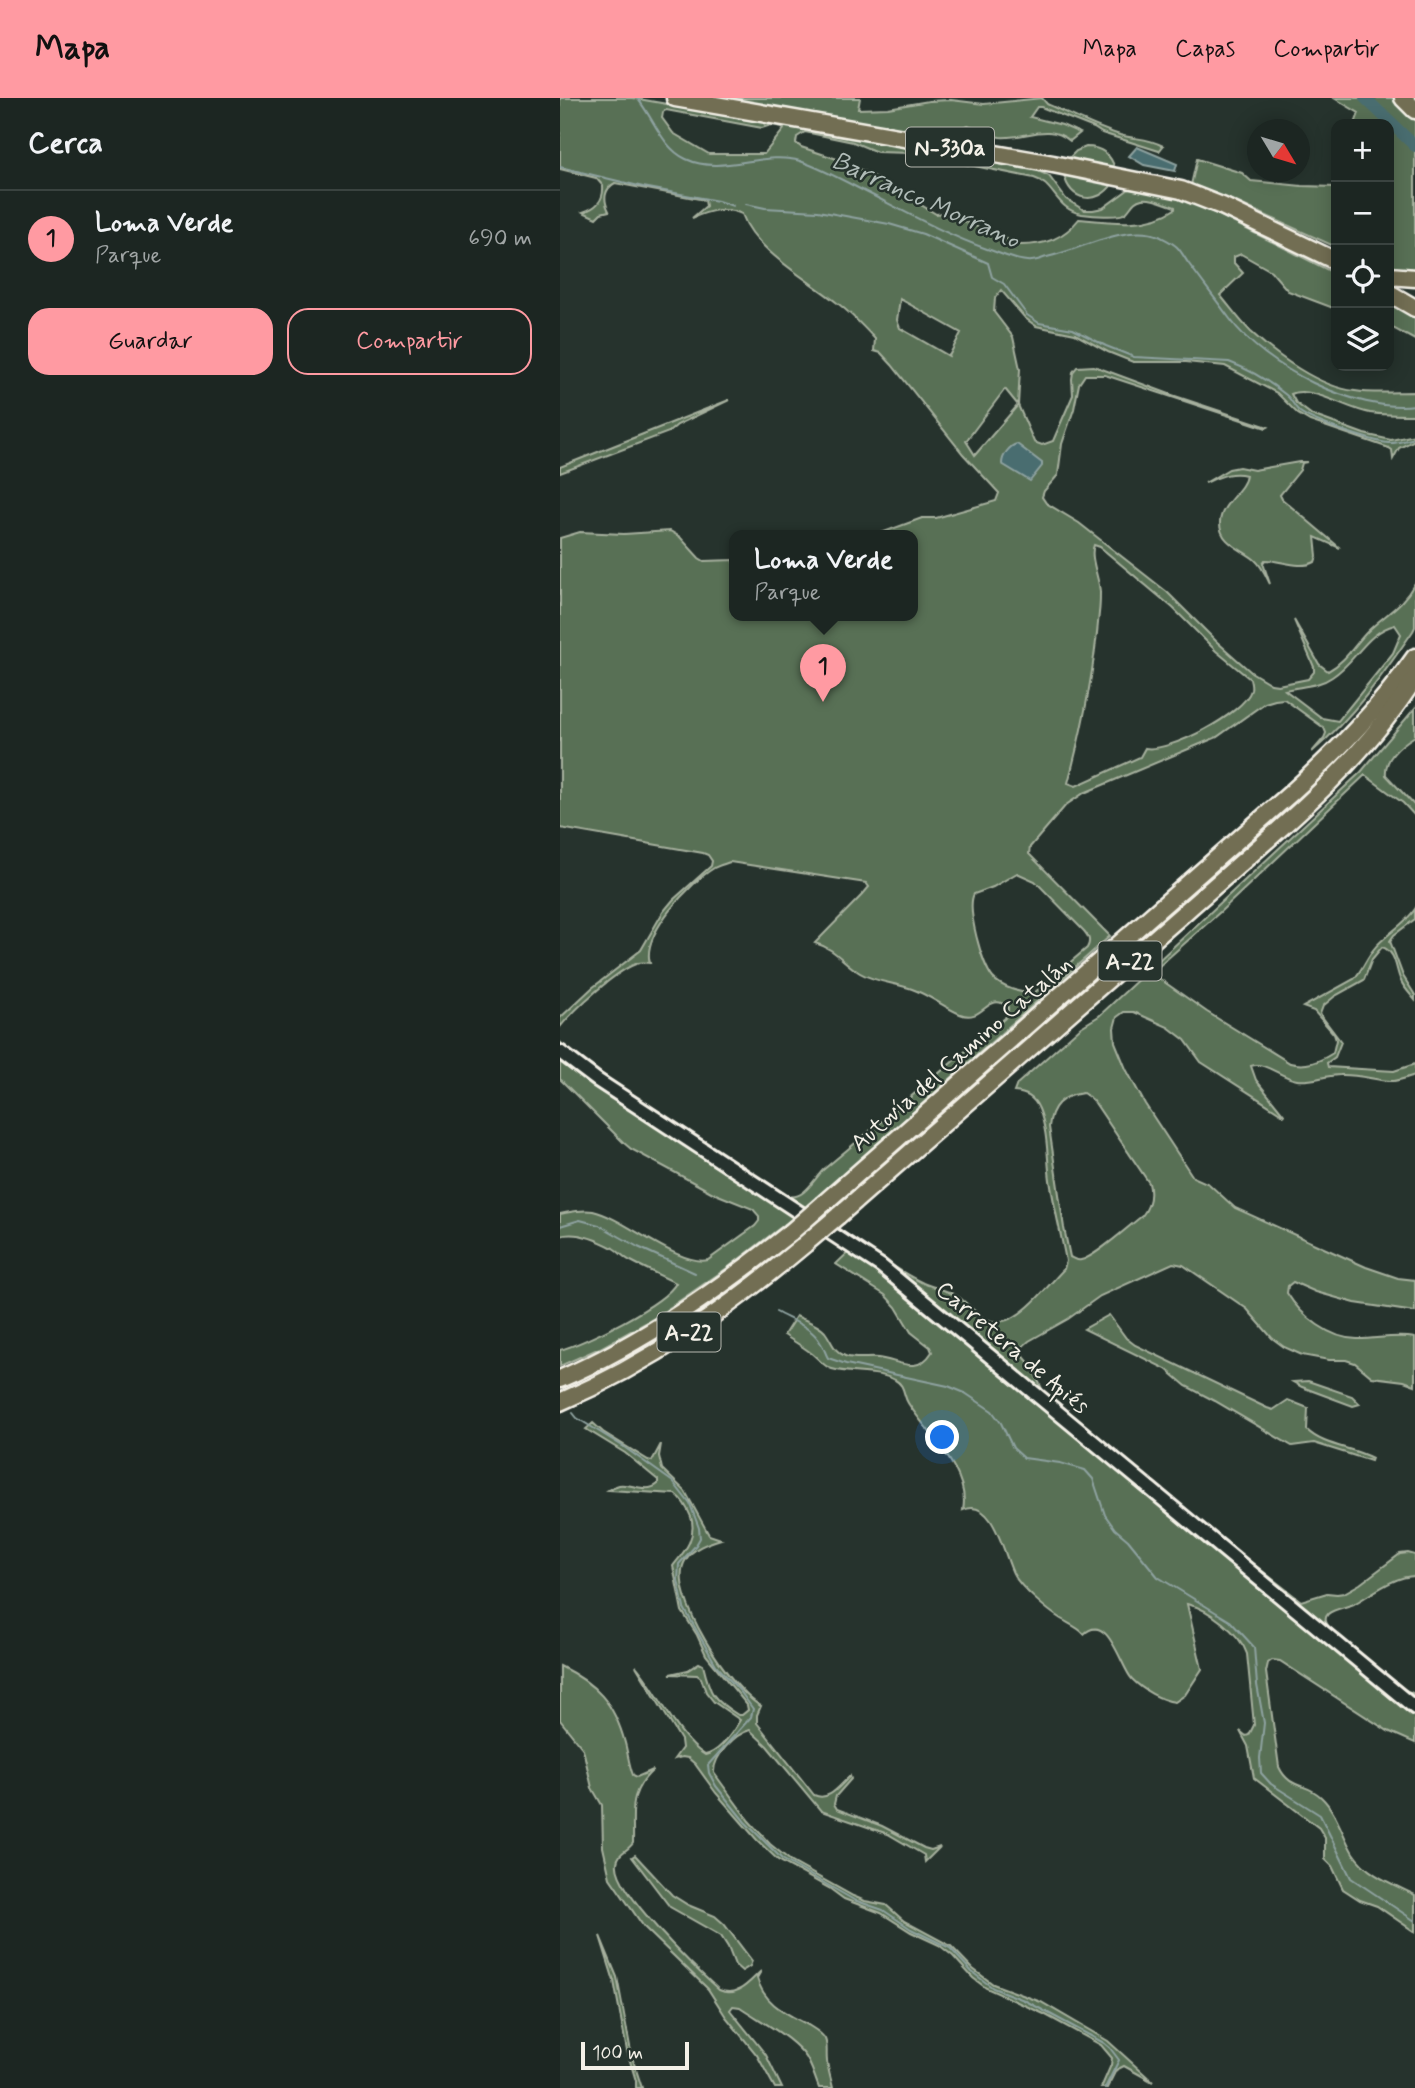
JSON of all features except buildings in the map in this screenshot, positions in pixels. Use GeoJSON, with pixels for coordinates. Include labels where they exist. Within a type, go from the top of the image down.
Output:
{"type":"FeatureCollection","features":[{"type":"Feature","properties":{"kind":"highway","name":"N-330a"},"geometry":{"type":"LineString","coordinates":[[675,98],[1181,190],[1222,206],[1331,259]]}},
{"type":"Feature","properties":{"kind":"highway"},"geometry":{"type":"LineString","coordinates":[[1403,98],[1415,110]]}},
{"type":"Feature","properties":{"kind":"highway"},"geometry":{"type":"LineString","coordinates":[[1394,276],[1415,278]]}},
{"type":"Feature","properties":{"kind":"highway"},"geometry":{"type":"LineString","coordinates":[[1394,288],[1415,298]]}},
{"type":"Feature","properties":{"kind":"highway"},"geometry":{"type":"LineString","coordinates":[[1394,296],[1415,308]]}},
{"type":"Feature","properties":{"kind":"highway"},"geometry":{"type":"LineString","coordinates":[[1290,794],[1377,698],[1415,645]]}},
{"type":"Feature","properties":{"kind":"highway","name":"Autovía del Camino Catalán"},"geometry":{"type":"LineString","coordinates":[[560,1379],[598,1362],[660,1327],[745,1268],[791,1232],[1290,794],[1361,726],[1415,657]]}},
{"type":"Feature","properties":{"kind":"highway","name":"Autovía del Camino Catalán"},"geometry":{"type":"LineString","coordinates":[[560,1402],[606,1381],[674,1342],[736,1300],[805,1244],[1304,807],[1350,761],[1411,684]]}},
{"type":"Feature","properties":{"kind":"street","name":"Carretera de Apiés"},"geometry":{"type":"LineString","coordinates":[[560,1052],[597,1080],[881,1266],[1415,1709]]}},
{"type":"Feature","properties":{"kind":"green space"},"geometry":{"type":"Polygon","coordinates":[[[560,98],[633,98],[1034,169],[1049,176],[1066,199],[1084,210],[1103,208],[1129,189],[1189,200],[1331,271],[1331,307],[1288,291],[1271,271],[1241,254],[1234,257],[1234,263],[1243,273],[1220,295],[1261,341],[1313,377],[1355,391],[1415,392],[1415,415],[1370,413],[1318,395],[1299,392],[1291,394],[1296,403],[1312,415],[1364,434],[1391,440],[1415,435],[1415,440],[1399,448],[1393,459],[1392,450],[1389,448],[1310,421],[1298,414],[1277,393],[1225,366],[1186,362],[1133,362],[1075,334],[1036,326],[1025,318],[1001,290],[995,298],[994,312],[1013,337],[1020,369],[1018,405],[1034,442],[1042,445],[1053,441],[1073,395],[1073,372],[1077,367],[1094,366],[1268,427],[1105,375],[1085,375],[1079,384],[1062,444],[1058,475],[1042,497],[1046,503],[1079,523],[1167,592],[1251,672],[1271,684],[1278,685],[1308,679],[1314,672],[1294,620],[1319,664],[1328,671],[1340,663],[1368,631],[1399,604],[1415,583],[1415,627],[1367,695],[1341,725],[1312,752],[1324,738],[1324,728],[1284,699],[1275,700],[1265,703],[1217,737],[1084,793],[1066,805],[1030,847],[1029,854],[1110,936],[806,1208],[730,1266],[656,1317],[600,1348],[560,1366],[560,1350],[604,1332],[641,1312],[669,1292],[676,1283],[629,1260],[601,1242],[580,1235],[560,1236],[560,1214],[584,1210],[605,1215],[667,1249],[696,1260],[708,1260],[755,1226],[759,1216],[753,1209],[713,1193],[624,1143],[560,1079],[560,1042],[631,1094],[788,1196],[793,1196],[803,1192],[823,1170],[1005,1018],[1008,1012],[1008,1007],[995,1002],[974,1015],[960,1014],[906,987],[866,976],[834,952],[815,943],[869,887],[866,883],[730,862],[704,875],[670,910],[653,938],[649,951],[650,963],[630,966],[608,981],[560,1027],[560,1018],[592,988],[641,950],[663,912],[711,866],[712,861],[703,853],[560,828],[560,538],[580,532],[624,534],[670,531],[680,537],[704,561],[729,560],[729,621],[918,621],[918,530],[889,530],[922,518],[936,518],[996,501],[999,493],[963,454],[892,365],[881,353],[874,351],[875,339],[841,306],[770,252],[758,240],[742,214],[717,210],[692,218],[706,206],[705,200],[615,183],[606,195],[609,211],[596,218],[583,212],[598,203],[603,186],[596,178],[560,169],[560,98]],[[666,110],[662,118],[673,133],[709,154],[764,154],[784,129],[771,125],[762,128],[666,110]],[[805,132],[797,137],[796,143],[801,147],[840,160],[873,176],[936,214],[944,213],[1021,245],[1054,239],[1079,219],[1141,221],[1153,219],[1175,209],[1154,200],[1142,199],[1122,215],[1082,214],[1066,207],[1047,185],[1034,178],[910,153],[877,152],[853,142],[805,132]],[[900,299],[897,320],[900,328],[949,356],[961,333],[900,299]],[[1005,389],[966,441],[975,455],[1018,405],[1005,389]],[[1094,545],[1100,608],[1087,699],[1068,783],[1076,786],[1140,757],[1145,748],[1170,744],[1204,730],[1235,710],[1251,690],[1250,679],[1216,651],[1173,608],[1100,547],[1094,545]],[[1395,625],[1376,634],[1348,664],[1327,680],[1285,690],[1322,718],[1338,721],[1393,653],[1401,634],[1395,625]],[[1017,873],[974,894],[972,911],[980,949],[993,978],[1006,987],[1034,993],[1087,948],[1089,939],[1035,881],[1017,873]]]}},
{"type":"Feature","properties":{"kind":"green space"},"geometry":{"type":"Polygon","coordinates":[[[713,98],[860,98],[858,109],[888,108],[929,101],[951,100],[984,104],[1042,98],[1047,104],[1101,128],[1163,146],[1159,151],[1102,133],[1041,107],[1037,107],[1030,117],[1062,125],[1080,133],[1070,141],[1062,135],[1045,132],[1000,137],[968,125],[955,131],[903,131],[779,107],[770,109],[713,98]]]}},
{"type":"Feature","properties":{"kind":"green space"},"geometry":{"type":"Polygon","coordinates":[[[1334,98],[1396,98],[1415,119],[1415,269],[1394,269],[1394,119],[1357,119],[1359,113],[1334,98]]]}},
{"type":"Feature","properties":{"kind":"green space"},"geometry":{"type":"Polygon","coordinates":[[[1086,147],[1105,152],[1115,169],[1067,160],[1076,151],[1086,147]]]}},
{"type":"Feature","properties":{"kind":"green space"},"geometry":{"type":"Polygon","coordinates":[[[1197,159],[1242,173],[1247,177],[1247,182],[1331,187],[1331,245],[1236,202],[1191,185],[1197,159]]]}},
{"type":"Feature","properties":{"kind":"green space"},"geometry":{"type":"Polygon","coordinates":[[[1064,174],[1113,183],[1100,195],[1085,198],[1072,190],[1064,174]]]}},
{"type":"Feature","properties":{"kind":"green space"},"geometry":{"type":"Polygon","coordinates":[[[1394,304],[1415,317],[1415,340],[1394,329],[1394,304]]]}},
{"type":"Feature","properties":{"kind":"green space"},"geometry":{"type":"Polygon","coordinates":[[[729,400],[677,425],[669,432],[560,473],[560,467],[729,400]]]}},
{"type":"Feature","properties":{"kind":"green space"},"geometry":{"type":"Polygon","coordinates":[[[1307,462],[1302,463],[1300,470],[1280,495],[1340,548],[1315,537],[1315,562],[1296,565],[1265,560],[1263,563],[1270,584],[1257,562],[1232,545],[1221,529],[1221,515],[1242,486],[1246,475],[1230,474],[1205,483],[1229,469],[1239,467],[1254,470],[1307,462]]]}},
{"type":"Feature","properties":{"kind":"green space"},"geometry":{"type":"Polygon","coordinates":[[[1415,708],[1415,736],[1391,757],[1386,775],[1415,806],[1415,816],[1403,803],[1365,775],[1158,967],[1155,974],[1207,1012],[1290,1063],[1312,1063],[1333,1053],[1336,1040],[1314,1011],[1303,1007],[1354,979],[1378,944],[1415,909],[1415,919],[1390,941],[1415,1000],[1402,984],[1393,957],[1382,947],[1372,959],[1364,980],[1335,996],[1323,1006],[1320,1014],[1341,1042],[1335,1057],[1327,1063],[1328,1067],[1394,1071],[1415,1064],[1415,1075],[1394,1081],[1347,1075],[1302,1080],[1291,1079],[1262,1066],[1251,1066],[1256,1080],[1285,1116],[1201,1062],[1185,1040],[1168,1027],[1134,1012],[1124,1012],[1117,1017],[1114,1028],[1115,1042],[1145,1104],[1193,1177],[1209,1184],[1235,1208],[1366,1267],[1398,1278],[1415,1280],[1415,1312],[1355,1303],[1293,1282],[1288,1286],[1287,1293],[1309,1318],[1338,1335],[1359,1339],[1415,1338],[1415,1385],[1372,1377],[1355,1363],[1346,1360],[1302,1355],[1284,1347],[1272,1338],[1247,1309],[1183,1265],[1173,1263],[1100,1296],[1068,1319],[1029,1341],[1020,1352],[1031,1365],[1043,1391],[1057,1404],[1301,1601],[1327,1593],[1344,1593],[1400,1554],[1415,1555],[1415,1576],[1391,1582],[1354,1604],[1330,1612],[1326,1620],[1331,1629],[1400,1688],[1415,1694],[1415,1743],[1388,1731],[1280,1661],[1272,1660],[1268,1663],[1266,1672],[1279,1767],[1283,1774],[1293,1783],[1315,1792],[1327,1803],[1359,1861],[1381,1878],[1415,1895],[1415,1932],[1377,1906],[1360,1900],[1343,1889],[1332,1866],[1325,1859],[1325,1838],[1319,1828],[1254,1778],[1248,1746],[1240,1731],[1246,1736],[1249,1735],[1254,1725],[1247,1654],[1231,1630],[1205,1611],[1187,1604],[1202,1669],[1185,1695],[1175,1702],[1146,1691],[1132,1679],[1107,1635],[1093,1629],[1084,1634],[1049,1611],[1017,1580],[990,1520],[983,1512],[974,1508],[963,1510],[964,1496],[954,1467],[908,1403],[898,1382],[881,1375],[829,1368],[784,1335],[796,1316],[822,1329],[835,1349],[845,1356],[878,1358],[914,1365],[926,1359],[932,1352],[930,1347],[911,1332],[896,1307],[885,1295],[836,1264],[858,1243],[914,1279],[949,1292],[988,1320],[1011,1319],[1036,1300],[1064,1269],[1066,1261],[1052,1190],[1042,1117],[1032,1099],[1014,1092],[1017,1084],[1081,1027],[1099,1016],[1361,772],[1415,708]],[[1083,1093],[1058,1103],[1052,1113],[1049,1127],[1070,1257],[1078,1260],[1094,1254],[1142,1216],[1150,1196],[1149,1183],[1093,1100],[1083,1093]]]}},
{"type":"Feature","properties":{"kind":"green space"},"geometry":{"type":"Polygon","coordinates":[[[1109,1315],[1126,1338],[1135,1345],[1267,1408],[1273,1410],[1288,1400],[1308,1408],[1307,1430],[1321,1440],[1364,1454],[1372,1458],[1371,1461],[1314,1443],[1292,1446],[1186,1386],[1166,1369],[1084,1329],[1109,1315]]]}},
{"type":"Feature","properties":{"kind":"green space"},"geometry":{"type":"Polygon","coordinates":[[[1308,1381],[1352,1396],[1360,1404],[1353,1406],[1293,1382],[1308,1381]]]}},
{"type":"Feature","properties":{"kind":"green space"},"geometry":{"type":"Polygon","coordinates":[[[593,1423],[648,1460],[652,1461],[661,1444],[659,1456],[662,1469],[685,1491],[709,1535],[721,1539],[696,1549],[688,1556],[682,1576],[685,1595],[693,1617],[719,1662],[734,1682],[761,1706],[757,1723],[814,1795],[829,1795],[850,1776],[851,1779],[836,1796],[834,1804],[837,1809],[882,1826],[924,1848],[931,1850],[940,1847],[925,1862],[924,1855],[888,1834],[821,1811],[767,1746],[750,1730],[726,1747],[717,1760],[714,1773],[749,1821],[770,1844],[792,1862],[853,1896],[886,1905],[904,1921],[951,1946],[973,1969],[993,1984],[1041,2002],[1108,2041],[1153,2082],[1124,2066],[1116,2070],[1107,2088],[1101,2088],[1112,2058],[1101,2045],[1044,2014],[986,1988],[939,1945],[911,1932],[881,1913],[844,1899],[778,1860],[716,1793],[695,1764],[688,1758],[674,1759],[682,1748],[681,1740],[636,1666],[686,1738],[705,1755],[721,1746],[740,1720],[714,1702],[697,1675],[670,1674],[688,1670],[699,1663],[703,1665],[713,1695],[723,1705],[742,1715],[748,1710],[747,1705],[706,1655],[682,1611],[673,1566],[691,1537],[691,1517],[686,1507],[675,1494],[608,1490],[619,1485],[649,1488],[658,1484],[658,1480],[625,1453],[586,1429],[593,1423]]]}},
{"type":"Feature","properties":{"kind":"green space"},"geometry":{"type":"Polygon","coordinates":[[[560,1666],[593,1687],[609,1705],[621,1729],[633,1775],[637,1777],[653,1770],[636,1795],[633,1843],[619,1856],[617,1863],[619,1875],[628,1892],[659,1929],[719,1990],[737,1990],[761,1971],[757,1978],[770,2001],[822,2034],[833,2088],[819,2088],[806,2057],[790,2040],[740,2007],[733,2006],[730,2010],[766,2055],[782,2088],[775,2088],[757,2055],[726,2017],[708,1989],[644,1927],[610,1878],[603,1847],[602,1805],[592,1788],[583,1749],[560,1720],[560,1666]]]}},
{"type":"Feature","properties":{"kind":"green space"},"geometry":{"type":"Polygon","coordinates":[[[635,1855],[672,1895],[715,1916],[724,1924],[752,1961],[750,1966],[742,1971],[735,1965],[721,1936],[670,1907],[632,1857],[635,1855]]]}},
{"type":"Feature","properties":{"kind":"green space"},"geometry":{"type":"Polygon","coordinates":[[[600,1936],[617,1977],[632,2057],[642,2088],[636,2088],[614,1981],[600,1936]]]}},
{"type":"Feature","properties":{"kind":"water"},"geometry":{"type":"Polygon","coordinates":[[[1137,147],[1177,164],[1175,171],[1144,165],[1129,156],[1137,147]]]}},
{"type":"Feature","properties":{"kind":"water"},"geometry":{"type":"Polygon","coordinates":[[[1017,444],[1042,463],[1030,481],[1002,464],[1006,452],[1017,444]]]}},
{"type":"Feature","properties":{"kind":"waterway","name":"Barranco Morrano"},"geometry":{"type":"LineString","coordinates":[[637,98],[670,148],[686,159],[714,165],[772,158],[800,161],[954,236],[1017,259],[1037,260],[1118,235],[1146,233],[1159,236],[1179,249],[1230,319],[1265,354],[1313,383],[1339,394],[1391,406],[1415,405]]}},
{"type":"Feature","properties":{"kind":"waterway"},"geometry":{"type":"LineString","coordinates":[[1365,98],[1415,146]]}},
{"type":"Feature","properties":{"kind":"waterway"},"geometry":{"type":"LineString","coordinates":[[560,167],[733,206]]}},
{"type":"Feature","properties":{"kind":"waterway"},"geometry":{"type":"LineString","coordinates":[[746,204],[765,208],[818,211],[889,224],[923,234],[988,263],[992,277],[1004,284],[1027,315],[1039,323],[1073,329],[1134,357],[1229,362],[1273,385],[1288,397],[1300,412],[1317,421],[1380,442],[1415,438]]}},
{"type":"Feature","properties":{"kind":"waterway"},"geometry":{"type":"LineString","coordinates":[[560,1226],[580,1220],[599,1225],[638,1247],[695,1273]]}},
{"type":"Feature","properties":{"kind":"waterway"},"geometry":{"type":"LineString","coordinates":[[776,1312],[812,1332],[828,1358],[948,1386],[965,1393],[992,1411],[1013,1448],[1024,1458],[1085,1470],[1093,1479],[1105,1515],[1158,1577],[1230,1621],[1254,1647],[1264,1723],[1261,1773],[1271,1784],[1320,1815],[1351,1878],[1415,1921]]}},
{"type":"Feature","properties":{"kind":"waterway"},"geometry":{"type":"LineString","coordinates":[[573,1413],[673,1482],[690,1504],[700,1538],[679,1564],[678,1580],[684,1608],[716,1665],[753,1709],[751,1717],[708,1765],[716,1786],[745,1822],[782,1859],[854,1900],[883,1910],[911,1929],[950,1948],[972,1972],[993,1988],[1024,2000],[1104,2043],[1119,2060],[1105,2088]]}},
{"type":"Feature","properties":{"kind":"place","name":"Loma Verde"},"geometry":{"type":"Point","coordinates":[823,702]}}]}
